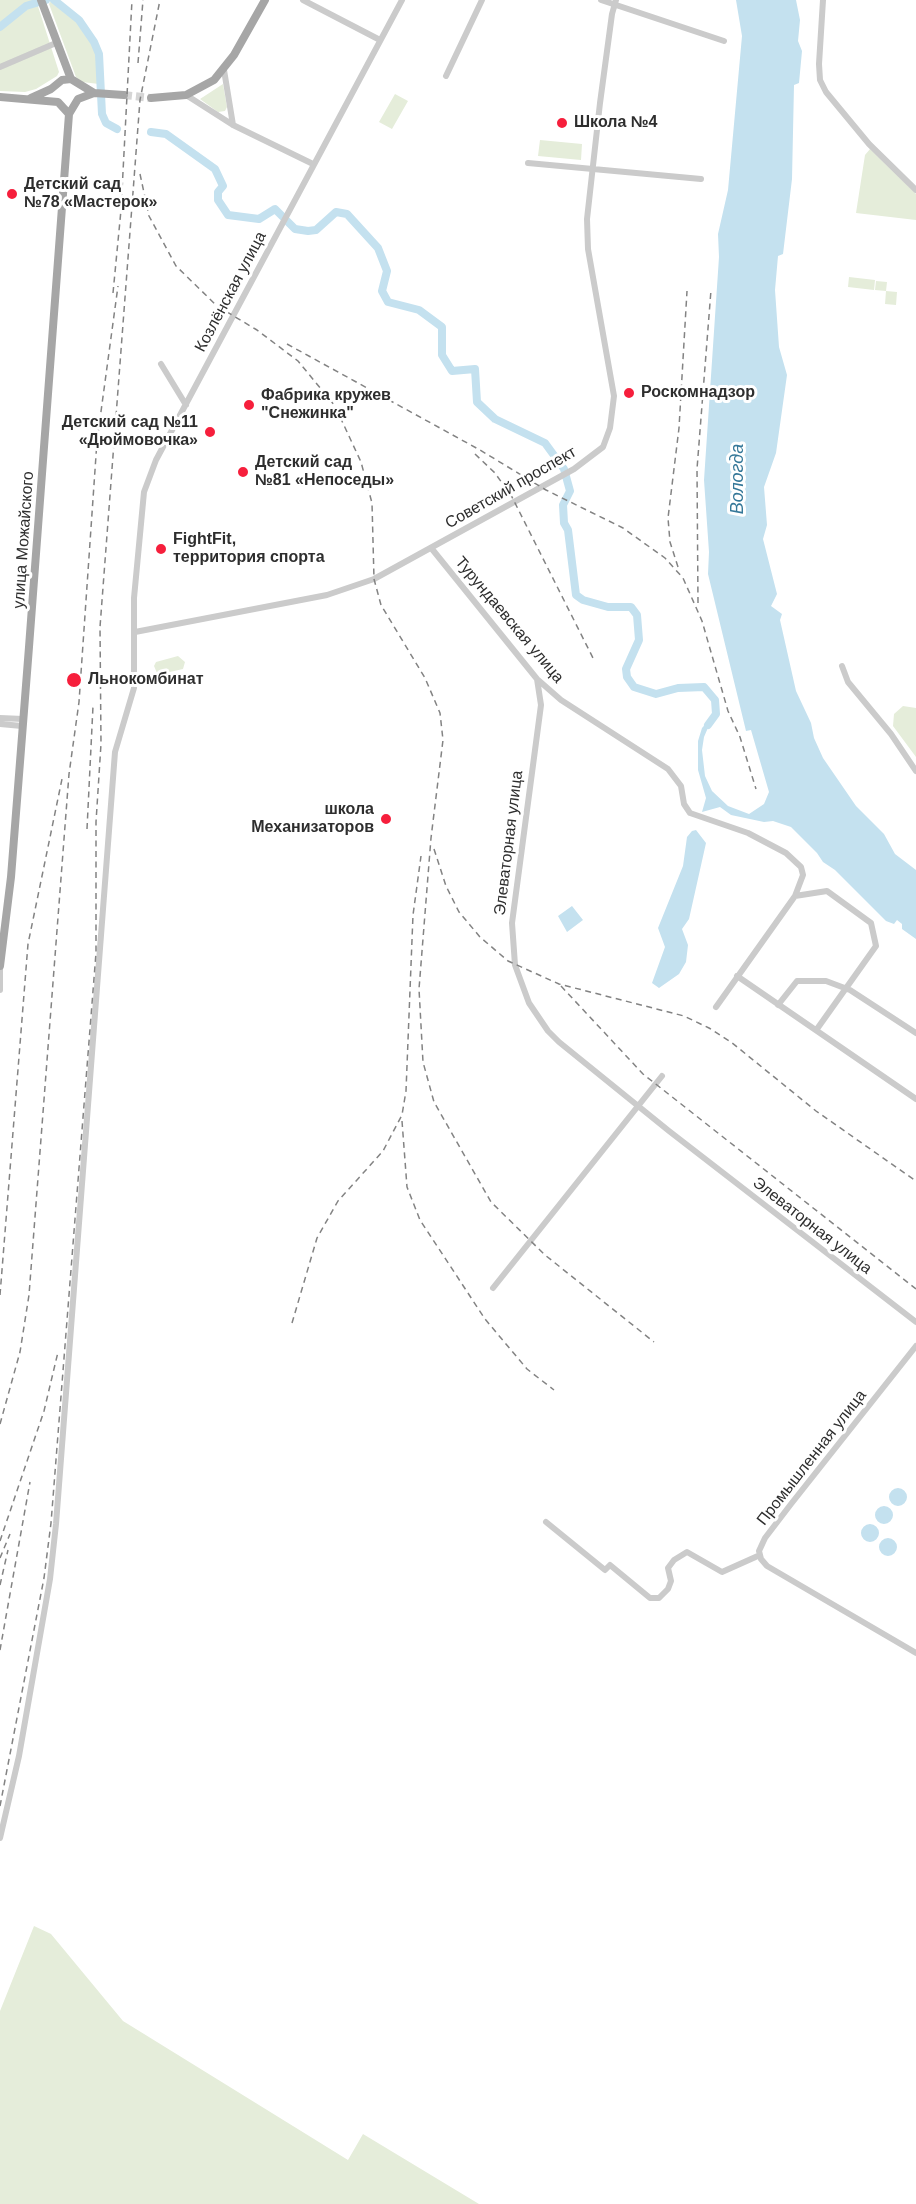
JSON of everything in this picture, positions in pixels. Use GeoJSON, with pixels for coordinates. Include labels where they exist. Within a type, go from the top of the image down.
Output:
{"type":"FeatureCollection","features":[{"type":"Feature","properties":{"kind":"main road"},"geometry":{"type":"LineString","coordinates":[[151,98],[186,95],[208,84],[224,70],[265,0]]}},
{"type":"Feature","properties":{"kind":"main road"},"geometry":{"type":"LineString","coordinates":[[42,4],[62,63],[70,81],[80,93],[68,118]]}},
{"type":"Feature","properties":{"kind":"main road"},"geometry":{"type":"LineString","coordinates":[[30,99],[70,81],[96,93],[119,95]]}},
{"type":"Feature","properties":{"kind":"main road"},"geometry":{"type":"LineString","coordinates":[[55,86],[53,94],[68,118]]}},
{"type":"Feature","properties":{"kind":"main road"},"geometry":{"type":"LineString","coordinates":[[0,97],[60,103],[76,101],[96,93]]}},
{"type":"Feature","properties":{"kind":"main road"},"geometry":{"type":"LineString","coordinates":[[49,101],[63,109],[68,118]]}},
{"type":"Feature","properties":{"kind":"main road","name":"улица Можайского"},"geometry":{"type":"LineString","coordinates":[[0,967],[23,723],[68,118]]}},
{"type":"Feature","properties":{"kind":"street"},"geometry":{"type":"LineString","coordinates":[[303,0],[380,40]]}},
{"type":"Feature","properties":{"kind":"street","name":"Козлёнская улица"},"geometry":{"type":"LineString","coordinates":[[0,1838],[19,1756],[50,1579],[56,1524],[115,752],[134,688],[138,631],[134,611],[139,528],[144,492],[152,470],[186,405],[402,0]]}},
{"type":"Feature","properties":{"kind":"street"},"geometry":{"type":"LineString","coordinates":[[446,76],[482,0]]}},
{"type":"Feature","properties":{"kind":"street"},"geometry":{"type":"LineString","coordinates":[[601,0],[724,41]]}},
{"type":"Feature","properties":{"kind":"street"},"geometry":{"type":"LineString","coordinates":[[823,0],[820,80],[826,92],[869,144],[916,190]]}},
{"type":"Feature","properties":{"kind":"street","name":"Советский проспект"},"geometry":{"type":"LineString","coordinates":[[138,631],[334,593],[374,579],[574,469],[603,447],[610,428],[614,396],[588,249],[587,219],[615,3]]}},
{"type":"Feature","properties":{"kind":"street"},"geometry":{"type":"LineString","coordinates":[[0,68],[56,43]]}},
{"type":"Feature","properties":{"kind":"street"},"geometry":{"type":"LineString","coordinates":[[224,70],[232,125]]}},
{"type":"Feature","properties":{"kind":"street"},"geometry":{"type":"LineString","coordinates":[[186,95],[232,125],[313,164]]}},
{"type":"Feature","properties":{"kind":"street"},"geometry":{"type":"LineString","coordinates":[[528,163],[701,179]]}},
{"type":"Feature","properties":{"kind":"street"},"geometry":{"type":"LineString","coordinates":[[161,364],[180,400],[186,405]]}},
{"type":"Feature","properties":{"kind":"street","name":"Турундаевская улица"},"geometry":{"type":"LineString","coordinates":[[432,549],[537,679],[561,700],[668,769],[681,786],[684,804],[690,813],[748,833],[798,862],[803,875],[795,896]]}},
{"type":"Feature","properties":{"kind":"street"},"geometry":{"type":"LineString","coordinates":[[842,666],[848,682],[891,734],[916,771]]}},
{"type":"Feature","properties":{"kind":"street","name":"Элеваторная улица"},"geometry":{"type":"LineString","coordinates":[[537,679],[541,705],[512,916],[515,968],[529,1003],[548,1031],[637,1105],[916,1322]]}},
{"type":"Feature","properties":{"kind":"street"},"geometry":{"type":"LineString","coordinates":[[0,718],[23,723]]}},
{"type":"Feature","properties":{"kind":"street"},"geometry":{"type":"LineString","coordinates":[[0,724],[23,723]]}},
{"type":"Feature","properties":{"kind":"street"},"geometry":{"type":"LineString","coordinates":[[716,1007],[795,896],[826,891],[871,923],[876,946],[817,1029]]}},
{"type":"Feature","properties":{"kind":"street"},"geometry":{"type":"LineString","coordinates":[[0,967],[0,990]]}},
{"type":"Feature","properties":{"kind":"street"},"geometry":{"type":"LineString","coordinates":[[737,976],[916,1099]]}},
{"type":"Feature","properties":{"kind":"street"},"geometry":{"type":"LineString","coordinates":[[778,1005],[797,981],[826,981],[846,989],[916,1033]]}},
{"type":"Feature","properties":{"kind":"street"},"geometry":{"type":"LineString","coordinates":[[493,1288],[662,1076]]}},
{"type":"Feature","properties":{"kind":"street","name":"Промышленная улица"},"geometry":{"type":"LineString","coordinates":[[760,1555],[760,1547],[765,1538],[916,1346]]}},
{"type":"Feature","properties":{"kind":"street"},"geometry":{"type":"LineString","coordinates":[[546,1522],[605,1570],[610,1565],[650,1598],[658,1598],[668,1589],[671,1581],[668,1568],[674,1560],[687,1552],[722,1572],[760,1555],[767,1566],[916,1653]]}},
{"type":"Feature","properties":{"kind":"green space"},"geometry":{"type":"Polygon","coordinates":[[[0,0],[36,0],[59,72],[57,76],[36,89],[25,92],[0,91],[0,0]]]}},
{"type":"Feature","properties":{"kind":"green space"},"geometry":{"type":"Polygon","coordinates":[[[51,1],[68,13],[90,37],[96,50],[99,84],[82,82],[76,77],[49,4],[51,1]]]}},
{"type":"Feature","properties":{"kind":"green space"},"geometry":{"type":"Polygon","coordinates":[[[223,84],[227,107],[225,111],[218,112],[200,99],[223,84]]]}},
{"type":"Feature","properties":{"kind":"green space"},"geometry":{"type":"Polygon","coordinates":[[[395,94],[408,101],[392,129],[379,122],[395,94]]]}},
{"type":"Feature","properties":{"kind":"green space"},"geometry":{"type":"Polygon","coordinates":[[[540,140],[582,144],[581,160],[538,156],[540,140]]]}},
{"type":"Feature","properties":{"kind":"green space"},"geometry":{"type":"Polygon","coordinates":[[[870,149],[916,194],[916,220],[856,213],[865,155],[870,149]]]}},
{"type":"Feature","properties":{"kind":"green space"},"geometry":{"type":"Polygon","coordinates":[[[849,277],[875,280],[874,290],[848,287],[849,277]]]}},
{"type":"Feature","properties":{"kind":"green space"},"geometry":{"type":"Polygon","coordinates":[[[876,281],[887,282],[886,291],[875,290],[876,281]]]}},
{"type":"Feature","properties":{"kind":"green space"},"geometry":{"type":"Polygon","coordinates":[[[886,291],[897,292],[896,305],[885,304],[886,291]]]}},
{"type":"Feature","properties":{"kind":"green space"},"geometry":{"type":"Polygon","coordinates":[[[178,656],[185,662],[183,669],[157,673],[154,666],[156,662],[178,656]]]}},
{"type":"Feature","properties":{"kind":"green space"},"geometry":{"type":"Polygon","coordinates":[[[903,706],[916,708],[916,757],[893,726],[894,714],[903,706]]]}},
{"type":"Feature","properties":{"kind":"green space"},"geometry":{"type":"Polygon","coordinates":[[[34,1926],[51,1934],[123,2021],[348,2160],[363,2134],[479,2204],[0,2204],[0,2011],[34,1926]]]}},
{"type":"Feature","properties":{"kind":"water","name":"Вологда"},"geometry":{"type":"Polygon","coordinates":[[[736,0],[796,0],[800,20],[798,41],[802,51],[799,83],[794,85],[792,179],[783,254],[778,256],[775,290],[779,347],[787,375],[776,453],[764,487],[767,525],[763,539],[777,594],[771,606],[782,614],[780,620],[796,691],[811,723],[814,738],[823,758],[856,806],[884,834],[895,854],[916,870],[916,939],[902,929],[902,924],[897,920],[894,924],[886,921],[835,870],[823,862],[791,827],[773,821],[764,822],[731,815],[720,807],[702,812],[706,798],[698,770],[698,741],[702,728],[713,716],[704,737],[702,750],[705,776],[712,791],[728,806],[749,814],[764,804],[769,792],[751,730],[746,731],[708,574],[709,552],[704,480],[719,257],[718,234],[728,190],[742,36],[736,0]]]}},
{"type":"Feature","properties":{"kind":"water"},"geometry":{"type":"Polygon","coordinates":[[[696,830],[706,843],[689,919],[682,929],[688,945],[686,962],[679,974],[659,988],[652,983],[665,947],[658,928],[683,866],[687,837],[696,830]]]}},
{"type":"Feature","properties":{"kind":"water"},"geometry":{"type":"Polygon","coordinates":[[[572,906],[583,920],[567,932],[558,916],[572,906]]]}},
{"type":"Feature","properties":{"kind":"water"},"geometry":{"type":"Polygon","coordinates":[[[898,1488],[904,1491],[907,1497],[904,1503],[898,1506],[892,1503],[889,1497],[892,1491],[898,1488]]]}},
{"type":"Feature","properties":{"kind":"water"},"geometry":{"type":"Polygon","coordinates":[[[884,1506],[890,1509],[893,1515],[890,1521],[884,1524],[878,1521],[875,1515],[878,1509],[884,1506]]]}},
{"type":"Feature","properties":{"kind":"water"},"geometry":{"type":"Polygon","coordinates":[[[870,1524],[876,1527],[879,1533],[876,1539],[870,1542],[864,1539],[861,1533],[864,1527],[870,1524]]]}},
{"type":"Feature","properties":{"kind":"water"},"geometry":{"type":"Polygon","coordinates":[[[888,1538],[894,1541],[897,1547],[894,1553],[888,1556],[882,1553],[879,1547],[882,1541],[888,1538]]]}},
{"type":"Feature","properties":{"kind":"waterway"},"geometry":{"type":"LineString","coordinates":[[0,27],[26,6],[46,0]]}},
{"type":"Feature","properties":{"kind":"waterway"},"geometry":{"type":"LineString","coordinates":[[54,0],[79,20],[94,42],[99,54],[102,114],[106,123],[117,129]]}},
{"type":"Feature","properties":{"kind":"waterway"},"geometry":{"type":"LineString","coordinates":[[151,132],[166,134],[215,169],[223,186],[218,192],[218,200],[228,215],[259,219],[275,209],[295,229],[308,231],[316,230],[336,212],[347,214],[378,248],[387,271],[382,291],[388,302],[419,310],[442,327],[442,355],[452,371],[475,369],[477,402],[495,419],[545,443],[564,469],[570,491],[563,505],[564,523],[568,530],[576,595],[583,600],[608,607],[631,607],[637,615],[639,640],[626,669],[627,677],[634,687],[656,694],[678,688],[704,687],[715,700],[716,714],[708,725]]}},
{"type":"Feature","properties":{"kind":"tunnel"},"geometry":{"type":"LineString","coordinates":[[124,95],[151,98]]}},
{"type":"Feature","properties":{"kind":"railway"},"geometry":{"type":"LineString","coordinates":[[113,293],[121,210],[132,0]]}},
{"type":"Feature","properties":{"kind":"railway"},"geometry":{"type":"LineString","coordinates":[[138,63],[143,0]]}},
{"type":"Feature","properties":{"kind":"railway"},"geometry":{"type":"LineString","coordinates":[[0,1806],[44,1578],[51,1523],[96,953],[96,822],[101,744],[100,627],[140,100],[160,0]]}},
{"type":"Feature","properties":{"kind":"railway"},"geometry":{"type":"LineString","coordinates":[[140,174],[149,216],[176,266],[217,306],[257,330],[298,361],[335,406],[361,462],[372,503],[374,579],[381,605],[425,678],[440,713],[443,740],[431,838],[419,989],[423,1062],[434,1102],[491,1202],[545,1255],[654,1342]]}},
{"type":"Feature","properties":{"kind":"railway"},"geometry":{"type":"LineString","coordinates":[[0,1424],[20,1352],[29,1295],[69,774],[79,702],[97,441],[118,286]]}},
{"type":"Feature","properties":{"kind":"railway"},"geometry":{"type":"LineString","coordinates":[[698,603],[697,469],[711,290]]}},
{"type":"Feature","properties":{"kind":"railway"},"geometry":{"type":"LineString","coordinates":[[678,567],[670,542],[668,518],[679,428],[687,291]]}},
{"type":"Feature","properties":{"kind":"railway"},"geometry":{"type":"LineString","coordinates":[[287,344],[480,450],[546,490],[623,528],[665,558],[683,578],[702,621],[728,711],[740,737],[756,789]]}},
{"type":"Feature","properties":{"kind":"railway"},"geometry":{"type":"LineString","coordinates":[[475,454],[495,473],[512,497],[594,660]]}},
{"type":"Feature","properties":{"kind":"railway"},"geometry":{"type":"LineString","coordinates":[[87,829],[93,706]]}},
{"type":"Feature","properties":{"kind":"railway"},"geometry":{"type":"LineString","coordinates":[[0,1295],[28,944],[62,779]]}},
{"type":"Feature","properties":{"kind":"railway"},"geometry":{"type":"LineString","coordinates":[[434,849],[446,886],[459,912],[480,937],[508,961],[559,984],[684,1016],[709,1028],[731,1042],[816,1111],[916,1181]]}},
{"type":"Feature","properties":{"kind":"railway"},"geometry":{"type":"LineString","coordinates":[[292,1323],[317,1238],[338,1201],[383,1151],[402,1115],[406,1091],[413,915],[421,856]]}},
{"type":"Feature","properties":{"kind":"railway"},"geometry":{"type":"LineString","coordinates":[[561,986],[643,1074],[916,1289]]}},
{"type":"Feature","properties":{"kind":"railway"},"geometry":{"type":"LineString","coordinates":[[402,1121],[407,1187],[420,1220],[485,1319],[527,1369],[554,1390]]}},
{"type":"Feature","properties":{"kind":"railway"},"geometry":{"type":"LineString","coordinates":[[0,1541],[44,1411],[58,1352]]}},
{"type":"Feature","properties":{"kind":"railway"},"geometry":{"type":"LineString","coordinates":[[0,1650],[30,1482]]}},
{"type":"Feature","properties":{"kind":"railway"},"geometry":{"type":"LineString","coordinates":[[0,1558],[10,1534]]}},
{"type":"Feature","properties":{"kind":"railway"},"geometry":{"type":"LineString","coordinates":[[0,1585],[8,1550]]}},
{"type":"Feature","properties":{"kind":"place","name":"Школа №4"},"geometry":{"type":"Point","coordinates":[562,123]}},
{"type":"Feature","properties":{"kind":"place","name":"Детский сад №78 «Мастерок»"},"geometry":{"type":"Point","coordinates":[12,194]}},
{"type":"Feature","properties":{"kind":"place","name":"Роскомнадзор"},"geometry":{"type":"Point","coordinates":[629,393]}},
{"type":"Feature","properties":{"kind":"place","name":"Фабрика кружев \"Снежинка\""},"geometry":{"type":"Point","coordinates":[249,405]}},
{"type":"Feature","properties":{"kind":"place","name":"Детский сад №11 «Дюймовочка»"},"geometry":{"type":"Point","coordinates":[210,432]}},
{"type":"Feature","properties":{"kind":"place","name":"Детский сад №81 «Непоседы»"},"geometry":{"type":"Point","coordinates":[243,472]}},
{"type":"Feature","properties":{"kind":"place","name":"FightFit, территория спорта"},"geometry":{"type":"Point","coordinates":[161,549]}},
{"type":"Feature","properties":{"kind":"place","name":"Льнокомбинат"},"geometry":{"type":"Point","coordinates":[74,680]}},
{"type":"Feature","properties":{"kind":"place","name":"школа Механизаторов"},"geometry":{"type":"Point","coordinates":[386,819]}}]}
